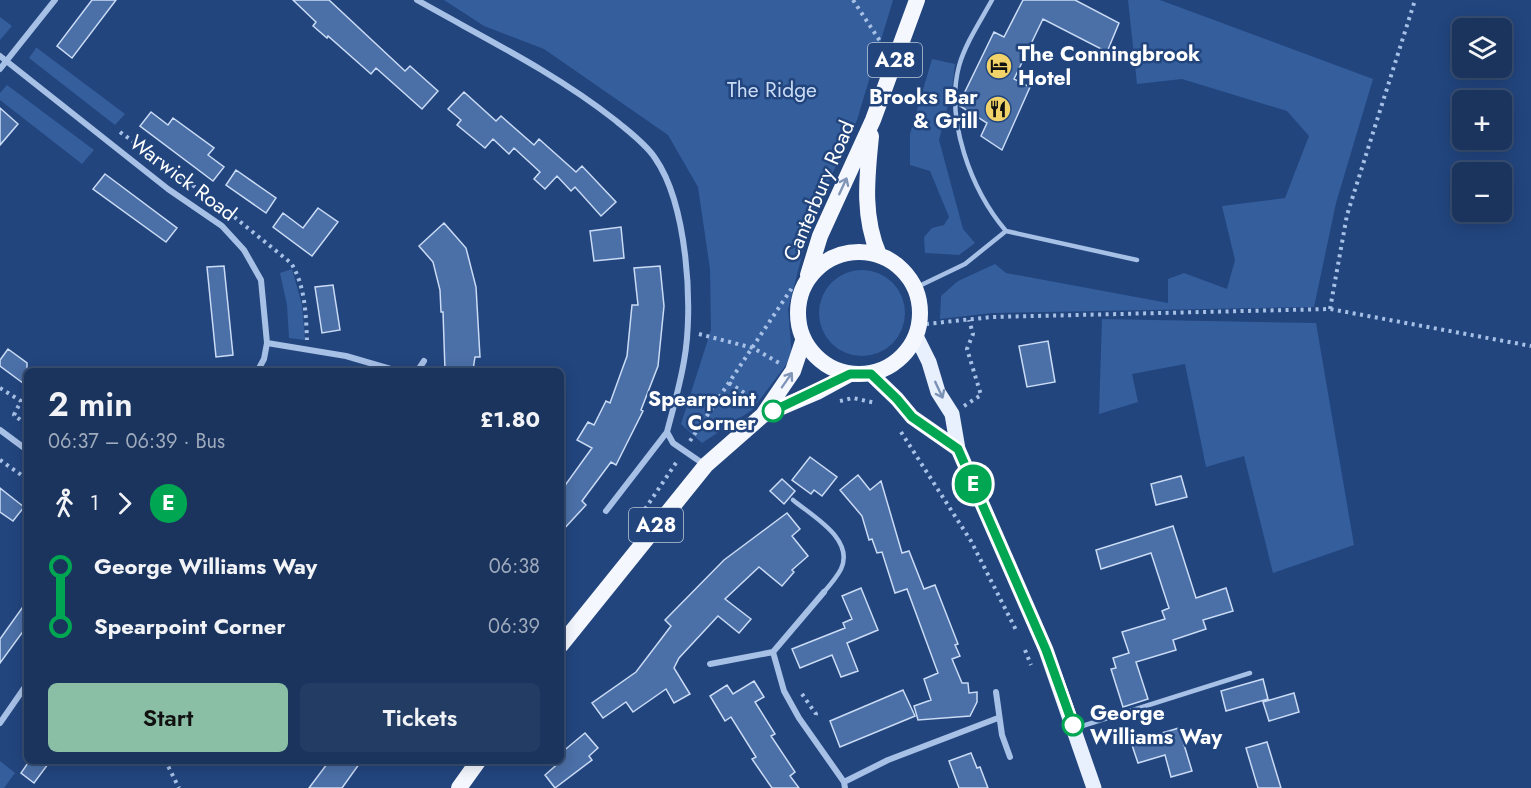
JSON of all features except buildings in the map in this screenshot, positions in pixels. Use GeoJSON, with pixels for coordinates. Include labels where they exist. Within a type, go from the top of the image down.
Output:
{"type":"FeatureCollection","features":[{"type":"Feature","properties":{"kind":"highway","name":"Canterbury Road"},"geometry":{"type":"LineString","coordinates":[[807,279],[820,236],[873,120],[917,0]]}},
{"type":"Feature","properties":{"kind":"highway","name":"Canterbury Road"},"geometry":{"type":"LineString","coordinates":[[873,120],[867,175],[867,215],[871,237],[879,255]]}},
{"type":"Feature","properties":{"kind":"highway"},"geometry":{"type":"LineString","coordinates":[[859,251],[879,255],[894,262],[915,288],[920,306],[918,331],[906,354],[890,367],[871,374],[850,374],[831,368],[815,357],[803,340],[797,320],[798,299],[807,279],[821,264],[839,255],[859,251]]}},
{"type":"Feature","properties":{"kind":"highway","name":"A28"},"geometry":{"type":"LineString","coordinates":[[564,641],[706,465],[761,409],[793,372],[803,340]]}},
{"type":"Feature","properties":{"kind":"highway","name":"A28"},"geometry":{"type":"LineString","coordinates":[[761,409],[817,392],[850,374]]}},
{"type":"Feature","properties":{"kind":"highway"},"geometry":{"type":"LineString","coordinates":[[459,788],[475,764]]}},
{"type":"Feature","properties":{"kind":"main road"},"geometry":{"type":"LineString","coordinates":[[918,331],[938,392],[952,414],[958,449],[1046,650],[1094,788]]}},
{"type":"Feature","properties":{"kind":"main road"},"geometry":{"type":"LineString","coordinates":[[871,374],[912,417],[958,449]]}},
{"type":"Feature","properties":{"kind":"street"},"geometry":{"type":"LineString","coordinates":[[0,69],[55,0]]}},
{"type":"Feature","properties":{"kind":"street"},"geometry":{"type":"LineString","coordinates":[[417,0],[566,84],[632,134],[654,158],[668,185],[685,249],[687,331],[685,360],[667,432],[606,511]]}},
{"type":"Feature","properties":{"kind":"street","name":"Warwick Road"},"geometry":{"type":"LineString","coordinates":[[0,57],[7,60],[168,189],[222,226],[244,250],[261,280],[267,343],[264,359],[259,368]]}},
{"type":"Feature","properties":{"kind":"street"},"geometry":{"type":"LineString","coordinates":[[267,343],[346,356],[387,368]]}},
{"type":"Feature","properties":{"kind":"street"},"geometry":{"type":"LineString","coordinates":[[419,368],[424,361]]}},
{"type":"Feature","properties":{"kind":"street"},"geometry":{"type":"LineString","coordinates":[[0,430],[24,448]]}},
{"type":"Feature","properties":{"kind":"street"},"geometry":{"type":"LineString","coordinates":[[667,432],[673,443],[706,465]]}},
{"type":"Feature","properties":{"kind":"street"},"geometry":{"type":"LineString","coordinates":[[710,664],[773,652],[824,592]]}},
{"type":"Feature","properties":{"kind":"street"},"geometry":{"type":"LineString","coordinates":[[773,652],[784,691],[844,785],[888,760],[998,718]]}},
{"type":"Feature","properties":{"kind":"street"},"geometry":{"type":"LineString","coordinates":[[0,723],[24,688]]}},
{"type":"Feature","properties":{"kind":"street"},"geometry":{"type":"LineString","coordinates":[[996,692],[998,718],[1010,757]]}},
{"type":"Feature","properties":{"kind":"lane"},"geometry":{"type":"LineString","coordinates":[[992,0],[959,65],[955,90],[958,124],[979,192],[992,214],[1006,231],[1137,260]]}},
{"type":"Feature","properties":{"kind":"lane"},"geometry":{"type":"LineString","coordinates":[[915,288],[965,264],[1006,231]]}},
{"type":"Feature","properties":{"kind":"lane"},"geometry":{"type":"LineString","coordinates":[[793,500],[840,541],[845,556],[841,569],[824,592]]}},
{"type":"Feature","properties":{"kind":"lane"},"geometry":{"type":"LineString","coordinates":[[1074,729],[1250,674]]}},
{"type":"Feature","properties":{"kind":"path"},"geometry":{"type":"LineString","coordinates":[[853,0],[883,47]]}},
{"type":"Feature","properties":{"kind":"path"},"geometry":{"type":"LineString","coordinates":[[1330,309],[1347,215],[1415,0]]}},
{"type":"Feature","properties":{"kind":"path"},"geometry":{"type":"LineString","coordinates":[[918,331],[969,320],[1330,309],[1531,346]]}},
{"type":"Feature","properties":{"kind":"path"},"geometry":{"type":"LineString","coordinates":[[952,414],[981,395],[967,349],[973,334],[969,320]]}},
{"type":"Feature","properties":{"kind":"path"},"geometry":{"type":"LineString","coordinates":[[687,331],[753,348],[793,372]]}},
{"type":"Feature","properties":{"kind":"path"},"geometry":{"type":"LineString","coordinates":[[645,509],[753,348]]}},
{"type":"Feature","properties":{"kind":"path"},"geometry":{"type":"LineString","coordinates":[[729,383],[761,409]]}},
{"type":"Feature","properties":{"kind":"path"},"geometry":{"type":"LineString","coordinates":[[0,388],[21,401],[14,416],[24,423]]}},
{"type":"Feature","properties":{"kind":"path"},"geometry":{"type":"LineString","coordinates":[[817,392],[823,405],[853,398],[866,399],[882,409]]}},
{"type":"Feature","properties":{"kind":"path"},"geometry":{"type":"LineString","coordinates":[[897,428],[971,541],[1018,633]]}},
{"type":"Feature","properties":{"kind":"path"},"geometry":{"type":"LineString","coordinates":[[0,460],[24,477]]}},
{"type":"Feature","properties":{"kind":"path"},"geometry":{"type":"LineString","coordinates":[[1023,644],[1035,674]]}},
{"type":"Feature","properties":{"kind":"path"},"geometry":{"type":"LineString","coordinates":[[167,764],[179,788]]}},
{"type":"Feature","properties":{"kind":"green space","name":"The Ridge"},"geometry":{"type":"Polygon","coordinates":[[[444,0],[893,0],[857,120],[812,218],[788,309],[792,357],[752,410],[702,443],[681,424],[711,330],[710,269],[698,187],[668,135],[544,49],[484,26],[444,0]]]}},
{"type":"Feature","properties":{"kind":"green space"},"geometry":{"type":"Polygon","coordinates":[[[1128,0],[1160,0],[1373,79],[1336,203],[1314,307],[992,313],[940,319],[941,296],[958,281],[995,264],[1006,273],[1168,303],[1168,279],[1184,273],[1227,289],[1235,260],[1222,206],[1285,198],[1309,136],[1287,111],[1182,79],[1137,84],[1128,0]]]}},
{"type":"Feature","properties":{"kind":"green space"},"geometry":{"type":"Polygon","coordinates":[[[0,17],[12,26],[0,40],[0,17]]]}},
{"type":"Feature","properties":{"kind":"green space"},"geometry":{"type":"Polygon","coordinates":[[[36,48],[125,114],[115,125],[29,58],[36,48]]]}},
{"type":"Feature","properties":{"kind":"green space"},"geometry":{"type":"Polygon","coordinates":[[[932,59],[955,64],[952,90],[939,140],[963,229],[975,243],[959,255],[925,253],[924,237],[932,228],[944,225],[949,217],[930,171],[910,165],[910,134],[932,59]]]}},
{"type":"Feature","properties":{"kind":"green space"},"geometry":{"type":"Polygon","coordinates":[[[7,85],[94,150],[82,164],[0,100],[0,93],[7,85]]]}},
{"type":"Feature","properties":{"kind":"green space"},"geometry":{"type":"Polygon","coordinates":[[[292,269],[302,305],[305,340],[289,338],[287,305],[280,273],[292,269]]]}},
{"type":"Feature","properties":{"kind":"green space"},"geometry":{"type":"Polygon","coordinates":[[[862,270],[878,274],[892,283],[901,297],[905,313],[901,329],[892,343],[878,352],[862,356],[846,352],[832,343],[823,329],[819,313],[823,297],[832,283],[846,274],[862,270]]]}},
{"type":"Feature","properties":{"kind":"green space"},"geometry":{"type":"Polygon","coordinates":[[[1102,319],[1316,323],[1354,545],[1273,573],[1244,456],[1206,467],[1185,364],[1132,374],[1138,402],[1099,414],[1102,319]]]}},
{"type":"Feature","properties":{"kind":"green space"},"geometry":{"type":"Polygon","coordinates":[[[0,761],[15,773],[4,788],[0,788],[0,761]]]}},
{"type":"Feature","properties":{"kind":"bus line","name":"E"},"geometry":{"type":"LineString","coordinates":[[773,411],[817,392],[850,374],[871,374],[912,417],[958,449],[1046,650],[1073,725]]}},
{"type":"Feature","properties":{"kind":"place","name":"The Conningbrook Hotel"},"geometry":{"type":"Point","coordinates":[999,66]}},
{"type":"Feature","properties":{"kind":"place","name":"Brooks Bar & Grill"},"geometry":{"type":"Point","coordinates":[998,109]}},
{"type":"Feature","properties":{"kind":"place","name":"Spearpoint Corner"},"geometry":{"type":"Point","coordinates":[773,411]}},
{"type":"Feature","properties":{"kind":"place","name":"George Williams Way"},"geometry":{"type":"Point","coordinates":[1073,725]}}]}
